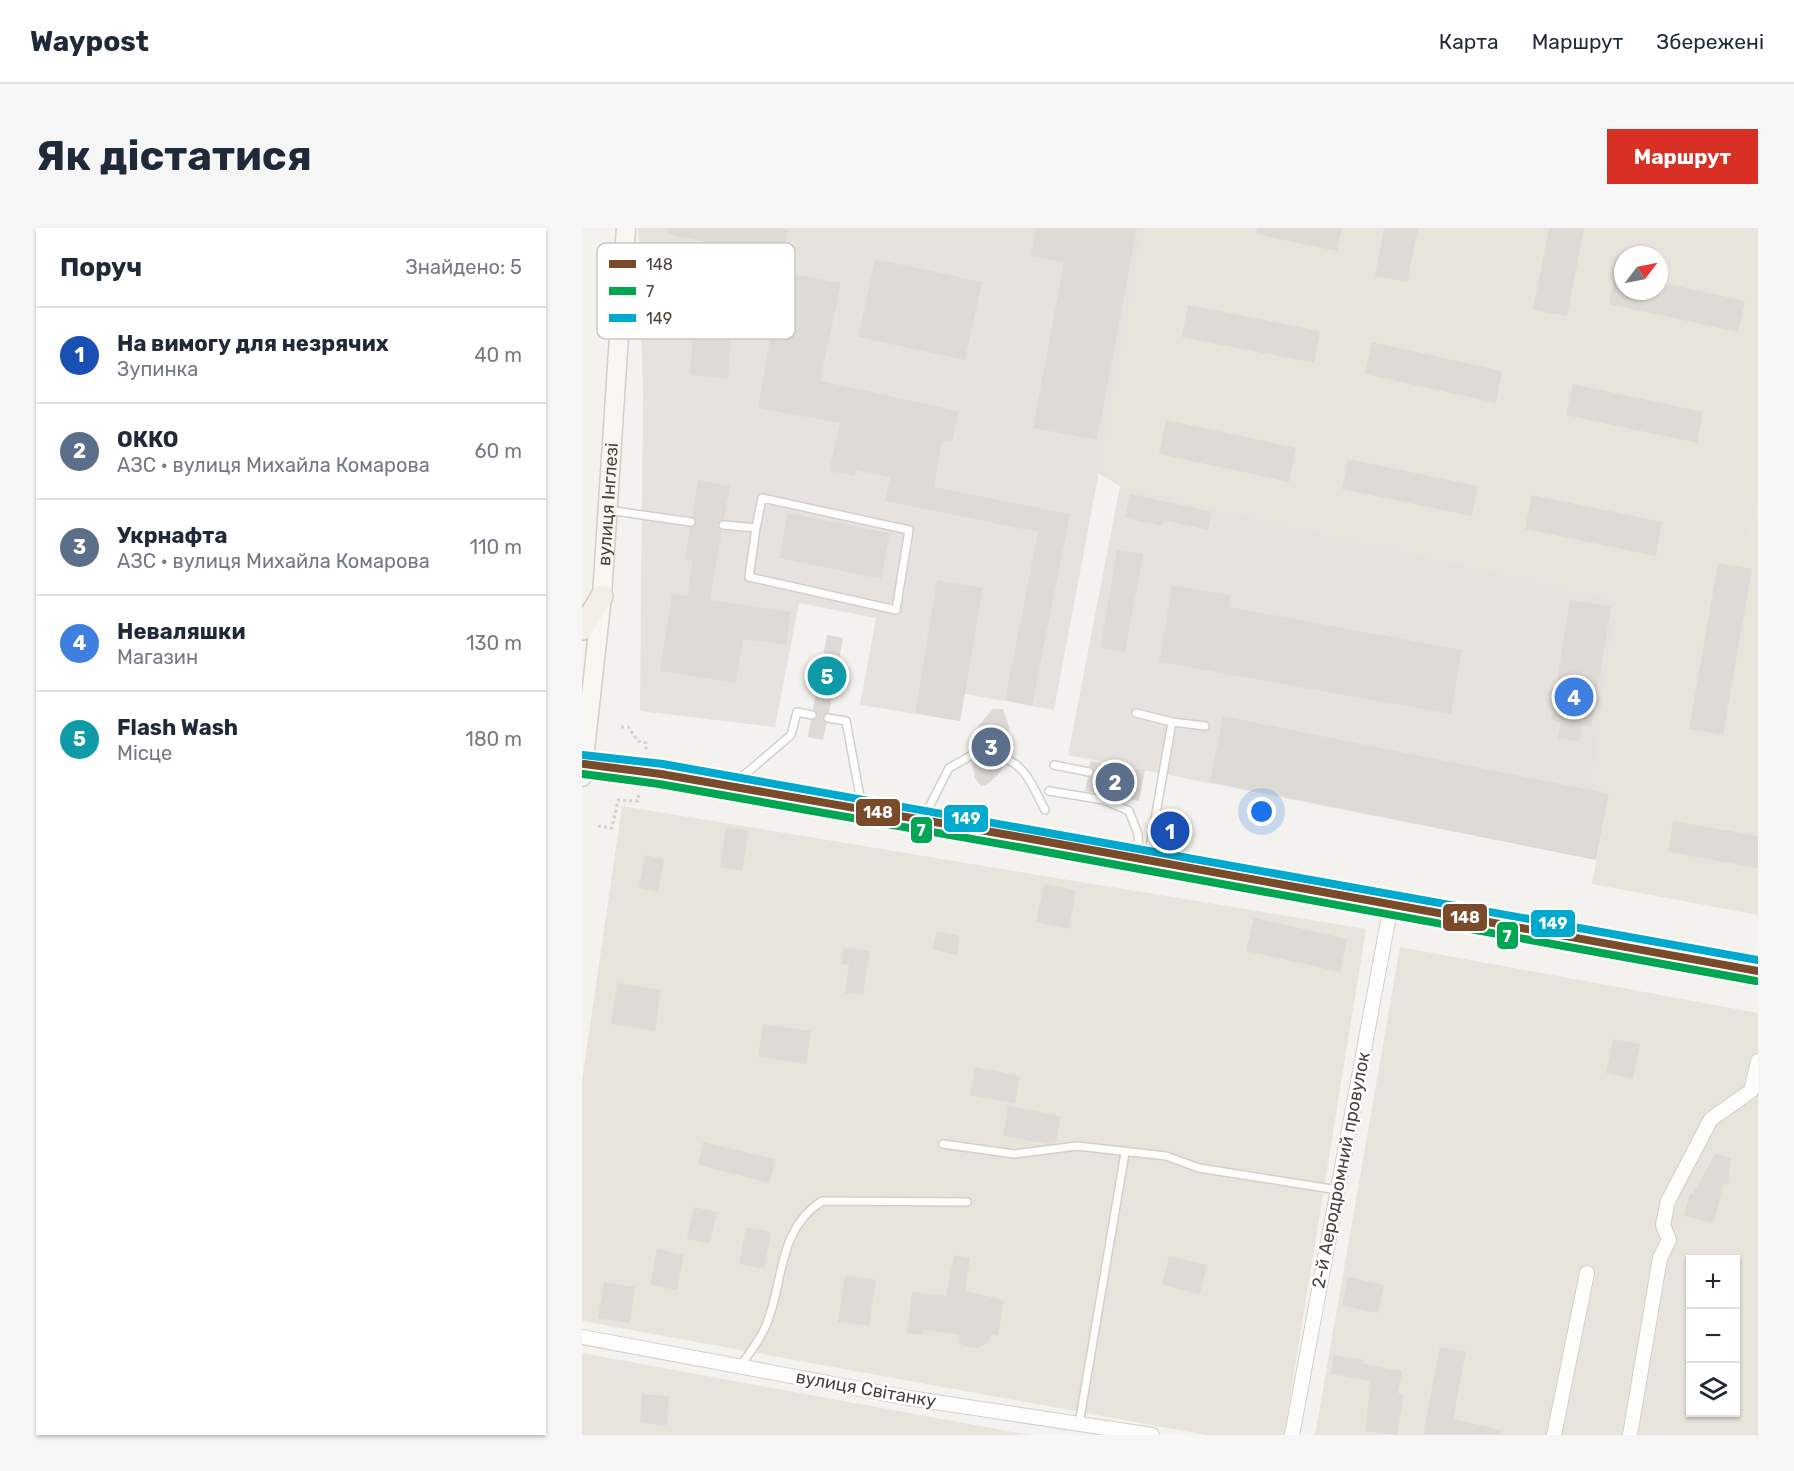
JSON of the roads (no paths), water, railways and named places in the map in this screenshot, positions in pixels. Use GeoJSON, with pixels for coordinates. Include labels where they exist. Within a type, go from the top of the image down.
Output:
{"type":"FeatureCollection","features":[{"type":"Feature","properties":{"kind":"main road","name":"вулиця Інглезі"},"geometry":{"type":"LineString","coordinates":[[625,243],[626,228]]}},
{"type":"Feature","properties":{"kind":"main road","name":"вулиця Інглезі"},"geometry":{"type":"LineString","coordinates":[[583,769],[602,596],[619,339]]}},
{"type":"Feature","properties":{"kind":"main road"},"geometry":{"type":"LineString","coordinates":[[582,629],[602,596]]}},
{"type":"Feature","properties":{"kind":"main road"},"geometry":{"type":"LineString","coordinates":[[583,769],[731,786],[1758,971]]}},
{"type":"Feature","properties":{"kind":"street","name":"2-й Аеродромний провулок"},"geometry":{"type":"LineString","coordinates":[[1292,1435],[1391,905]]}},
{"type":"Feature","properties":{"kind":"street"},"geometry":{"type":"LineString","coordinates":[[1630,1435],[1660,1258],[1669,1240],[1663,1225],[1668,1201],[1711,1119],[1751,1091],[1758,1061]]}},
{"type":"Feature","properties":{"kind":"street"},"geometry":{"type":"LineString","coordinates":[[1554,1435],[1587,1273]]}},
{"type":"Feature","properties":{"kind":"street","name":"вулиця Світанку"},"geometry":{"type":"LineString","coordinates":[[582,1337],[909,1398],[1152,1435]]}},
{"type":"Feature","properties":{"kind":"lane"},"geometry":{"type":"LineString","coordinates":[[762,498],[909,530],[896,610],[749,577],[756,528],[762,498]]}},
{"type":"Feature","properties":{"kind":"lane"},"geometry":{"type":"LineString","coordinates":[[608,510],[691,522]]}},
{"type":"Feature","properties":{"kind":"lane"},"geometry":{"type":"LineString","coordinates":[[723,525],[756,528]]}},
{"type":"Feature","properties":{"kind":"lane"},"geometry":{"type":"LineString","coordinates":[[731,786],[791,735],[797,712],[812,715]]}},
{"type":"Feature","properties":{"kind":"lane"},"geometry":{"type":"LineString","coordinates":[[1136,713],[1172,722],[1205,726]]}},
{"type":"Feature","properties":{"kind":"lane"},"geometry":{"type":"LineString","coordinates":[[828,718],[846,721],[862,810]]}},
{"type":"Feature","properties":{"kind":"lane"},"geometry":{"type":"LineString","coordinates":[[1144,859],[1172,722]]}},
{"type":"Feature","properties":{"kind":"lane"},"geometry":{"type":"LineString","coordinates":[[923,820],[950,768],[972,755]]}},
{"type":"Feature","properties":{"kind":"lane"},"geometry":{"type":"LineString","coordinates":[[1006,759],[1016,763],[1024,770],[1045,810]]}},
{"type":"Feature","properties":{"kind":"lane"},"geometry":{"type":"LineString","coordinates":[[1054,765],[1089,772]]}},
{"type":"Feature","properties":{"kind":"lane"},"geometry":{"type":"LineString","coordinates":[[1049,791],[1115,801],[1128,811],[1138,834],[1144,859]]}},
{"type":"Feature","properties":{"kind":"lane"},"geometry":{"type":"LineString","coordinates":[[943,1144],[1014,1154],[1077,1146],[1166,1156],[1199,1168],[1338,1190]]}},
{"type":"Feature","properties":{"kind":"lane"},"geometry":{"type":"LineString","coordinates":[[1079,1424],[1125,1153]]}},
{"type":"Feature","properties":{"kind":"lane"},"geometry":{"type":"LineString","coordinates":[[740,1367],[764,1331],[783,1256],[794,1230],[808,1210],[822,1201],[967,1202]]}},
{"type":"Feature","properties":{"kind":"place","name":"Flash Wash"},"geometry":{"type":"Point","coordinates":[827,676]}},
{"type":"Feature","properties":{"kind":"place","name":"Неваляшки"},"geometry":{"type":"Point","coordinates":[1574,697]}},
{"type":"Feature","properties":{"kind":"place","name":"Укрнафта"},"geometry":{"type":"Point","coordinates":[991,747]}},
{"type":"Feature","properties":{"kind":"place","name":"ОККО"},"geometry":{"type":"Point","coordinates":[1115,782]}},
{"type":"Feature","properties":{"kind":"place","name":"На вимогу для незрячих"},"geometry":{"type":"Point","coordinates":[1170,831]}}]}
